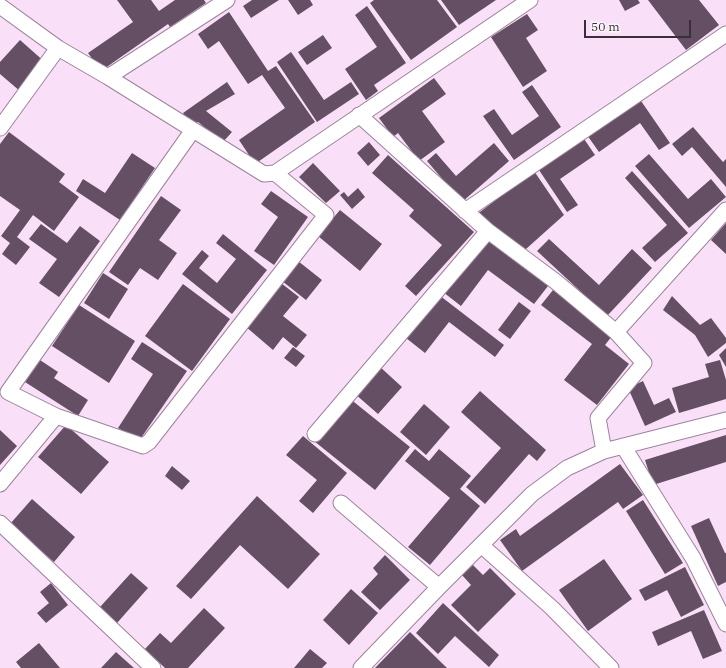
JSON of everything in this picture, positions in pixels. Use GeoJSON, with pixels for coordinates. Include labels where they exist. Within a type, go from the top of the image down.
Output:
{"type":"FeatureCollection","features":[{"type":"Feature","properties":{"kind":"street"},"geometry":{"type":"LineString","coordinates":[[108,77],[227,0]]}},
{"type":"Feature","properties":{"kind":"street"},"geometry":{"type":"LineString","coordinates":[[0,6],[58,48],[108,77],[264,174],[275,172],[530,0]]}},
{"type":"Feature","properties":{"kind":"street"},"geometry":{"type":"LineString","coordinates":[[465,211],[726,34]]}},
{"type":"Feature","properties":{"kind":"street"},"geometry":{"type":"LineString","coordinates":[[0,128],[58,48]]}},
{"type":"Feature","properties":{"kind":"street"},"geometry":{"type":"LineString","coordinates":[[360,115],[488,231],[555,281],[616,332],[644,363],[598,418],[604,451]]}},
{"type":"Feature","properties":{"kind":"street"},"geometry":{"type":"LineString","coordinates":[[194,130],[4,390],[56,416],[143,446],[149,442],[326,215],[275,172]]}},
{"type":"Feature","properties":{"kind":"street"},"geometry":{"type":"LineString","coordinates":[[616,332],[726,210]]}},
{"type":"Feature","properties":{"kind":"street"},"geometry":{"type":"LineString","coordinates":[[315,434],[488,231]]}},
{"type":"Feature","properties":{"kind":"street"},"geometry":{"type":"LineString","coordinates":[[0,484],[56,416]]}},
{"type":"Feature","properties":{"kind":"street"},"geometry":{"type":"LineString","coordinates":[[361,668],[532,494],[567,468],[604,451],[726,420]]}},
{"type":"Feature","properties":{"kind":"street"},"geometry":{"type":"LineString","coordinates":[[623,446],[693,558],[726,624]]}},
{"type":"Feature","properties":{"kind":"street"},"geometry":{"type":"LineString","coordinates":[[341,503],[439,587]]}},
{"type":"Feature","properties":{"kind":"street"},"geometry":{"type":"LineString","coordinates":[[0,523],[153,668]]}},
{"type":"Feature","properties":{"kind":"street"},"geometry":{"type":"LineString","coordinates":[[481,545],[552,608],[611,668]]}},
{"type":"Feature","properties":{"kind":"building"},"geometry":{"type":"Polygon","coordinates":[[[117,0],[151,0],[159,11],[175,0],[204,0],[206,3],[170,27],[168,24],[101,71],[88,53],[133,22],[117,0]]]}},
{"type":"Feature","properties":{"kind":"building"},"geometry":{"type":"Polygon","coordinates":[[[252,0],[279,0],[251,18],[243,6],[252,0]]]}},
{"type":"Feature","properties":{"kind":"building"},"geometry":{"type":"Polygon","coordinates":[[[288,0],[310,0],[313,5],[298,15],[288,0]]]}},
{"type":"Feature","properties":{"kind":"building"},"geometry":{"type":"Polygon","coordinates":[[[374,0],[437,0],[457,27],[411,60],[370,3],[374,0]]]}},
{"type":"Feature","properties":{"kind":"building"},"geometry":{"type":"Polygon","coordinates":[[[441,0],[496,0],[459,25],[441,0]]]}},
{"type":"Feature","properties":{"kind":"building"},"geometry":{"type":"Polygon","coordinates":[[[619,0],[638,0],[640,3],[625,11],[619,0]]]}},
{"type":"Feature","properties":{"kind":"building"},"geometry":{"type":"Polygon","coordinates":[[[648,0],[699,0],[719,25],[686,50],[648,0]]]}},
{"type":"Feature","properties":{"kind":"building"},"geometry":{"type":"Polygon","coordinates":[[[367,6],[406,63],[374,85],[378,91],[366,100],[345,69],[377,47],[355,15],[367,6]]]}},
{"type":"Feature","properties":{"kind":"building"},"geometry":{"type":"Polygon","coordinates":[[[229,12],[268,71],[276,66],[315,122],[255,164],[239,140],[285,108],[262,75],[248,84],[219,41],[208,49],[198,34],[229,12]]]}},
{"type":"Feature","properties":{"kind":"building"},"geometry":{"type":"Polygon","coordinates":[[[527,14],[538,30],[526,38],[547,71],[523,87],[491,37],[527,14]]]}},
{"type":"Feature","properties":{"kind":"building"},"geometry":{"type":"Polygon","coordinates":[[[323,35],[332,48],[307,65],[298,52],[323,35]]]}},
{"type":"Feature","properties":{"kind":"building"},"geometry":{"type":"Polygon","coordinates":[[[20,40],[46,63],[21,92],[0,74],[0,62],[20,40]]]}},
{"type":"Feature","properties":{"kind":"building"},"geometry":{"type":"Polygon","coordinates":[[[291,52],[324,100],[351,82],[359,94],[317,122],[277,62],[291,52]]]}},
{"type":"Feature","properties":{"kind":"building"},"geometry":{"type":"Polygon","coordinates":[[[434,78],[446,94],[422,111],[445,142],[419,161],[398,133],[393,137],[379,118],[434,78]]]}},
{"type":"Feature","properties":{"kind":"building"},"geometry":{"type":"Polygon","coordinates":[[[227,82],[235,94],[206,111],[232,132],[223,142],[198,122],[191,125],[183,113],[227,82]]]}},
{"type":"Feature","properties":{"kind":"building"},"geometry":{"type":"Polygon","coordinates":[[[532,85],[561,127],[514,160],[483,116],[494,109],[512,135],[539,116],[522,92],[532,85]]]}},
{"type":"Feature","properties":{"kind":"building"},"geometry":{"type":"Polygon","coordinates":[[[639,98],[670,143],[659,150],[640,123],[599,152],[587,135],[639,98]]]}},
{"type":"Feature","properties":{"kind":"building"},"geometry":{"type":"Polygon","coordinates":[[[693,127],[723,162],[726,159],[726,187],[692,147],[682,156],[672,144],[693,127]]]}},
{"type":"Feature","properties":{"kind":"building"},"geometry":{"type":"Polygon","coordinates":[[[9,132],[65,174],[59,182],[79,197],[54,231],[33,215],[17,237],[30,247],[16,265],[2,254],[10,243],[1,236],[20,210],[0,196],[0,144],[9,132]]]}},
{"type":"Feature","properties":{"kind":"building"},"geometry":{"type":"Polygon","coordinates":[[[582,136],[595,155],[560,179],[578,205],[567,212],[537,167],[582,136]]]}},
{"type":"Feature","properties":{"kind":"building"},"geometry":{"type":"Polygon","coordinates":[[[369,142],[380,155],[368,166],[357,153],[369,142]]]}},
{"type":"Feature","properties":{"kind":"building"},"geometry":{"type":"Polygon","coordinates":[[[494,143],[509,161],[462,202],[427,161],[436,153],[456,176],[494,143]]]}},
{"type":"Feature","properties":{"kind":"building"},"geometry":{"type":"Polygon","coordinates":[[[132,153],[155,168],[120,220],[76,191],[83,179],[105,193],[132,153]]]}},
{"type":"Feature","properties":{"kind":"building"},"geometry":{"type":"Polygon","coordinates":[[[649,154],[688,199],[711,179],[726,197],[689,228],[635,166],[649,154]]]}},
{"type":"Feature","properties":{"kind":"building"},"geometry":{"type":"Polygon","coordinates":[[[388,155],[474,232],[416,296],[405,286],[442,245],[409,216],[414,210],[372,173],[388,155]]]}},
{"type":"Feature","properties":{"kind":"building"},"geometry":{"type":"Polygon","coordinates":[[[313,163],[340,191],[326,203],[299,177],[313,163]]]}},
{"type":"Feature","properties":{"kind":"building"},"geometry":{"type":"Polygon","coordinates":[[[534,171],[564,215],[526,249],[476,215],[534,171]]]}},
{"type":"Feature","properties":{"kind":"building"},"geometry":{"type":"Polygon","coordinates":[[[632,171],[688,233],[655,262],[642,248],[667,225],[625,178],[632,171]]]}},
{"type":"Feature","properties":{"kind":"building"},"geometry":{"type":"Polygon","coordinates":[[[358,188],[365,197],[352,209],[340,195],[344,192],[348,197],[358,188]]]}},
{"type":"Feature","properties":{"kind":"building"},"geometry":{"type":"Polygon","coordinates":[[[271,191],[308,217],[274,265],[254,251],[278,217],[261,204],[271,191]]]}},
{"type":"Feature","properties":{"kind":"building"},"geometry":{"type":"Polygon","coordinates":[[[161,196],[181,210],[159,240],[177,253],[158,280],[140,268],[128,285],[109,272],[161,196]]]}},
{"type":"Feature","properties":{"kind":"building"},"geometry":{"type":"Polygon","coordinates":[[[340,210],[382,244],[360,271],[318,236],[340,210]]]}},
{"type":"Feature","properties":{"kind":"building"},"geometry":{"type":"Polygon","coordinates":[[[726,223],[726,254],[711,240],[726,223]]]}},
{"type":"Feature","properties":{"kind":"building"},"geometry":{"type":"Polygon","coordinates":[[[41,224],[67,243],[80,226],[100,241],[59,297],[39,283],[57,259],[29,239],[41,224]]]}},
{"type":"Feature","properties":{"kind":"building"},"geometry":{"type":"Polygon","coordinates":[[[223,234],[267,270],[232,314],[182,274],[202,250],[209,256],[199,268],[217,283],[236,259],[216,243],[223,234]]]}},
{"type":"Feature","properties":{"kind":"building"},"geometry":{"type":"Polygon","coordinates":[[[484,238],[548,286],[534,304],[488,270],[461,306],[443,292],[484,238]]]}},
{"type":"Feature","properties":{"kind":"building"},"geometry":{"type":"Polygon","coordinates":[[[549,239],[599,285],[632,249],[652,268],[607,316],[537,251],[549,239]]]}},
{"type":"Feature","properties":{"kind":"building"},"geometry":{"type":"Polygon","coordinates":[[[298,261],[322,280],[306,300],[282,281],[298,261]]]}},
{"type":"Feature","properties":{"kind":"building"},"geometry":{"type":"Polygon","coordinates":[[[103,273],[128,289],[109,319],[84,303],[103,273]]]}},
{"type":"Feature","properties":{"kind":"building"},"geometry":{"type":"Polygon","coordinates":[[[281,283],[299,297],[283,316],[307,335],[296,348],[283,337],[273,350],[245,326],[281,283]]]}},
{"type":"Feature","properties":{"kind":"building"},"geometry":{"type":"Polygon","coordinates":[[[183,284],[230,319],[192,371],[145,336],[183,284]]]}},
{"type":"Feature","properties":{"kind":"building"},"geometry":{"type":"Polygon","coordinates":[[[553,290],[612,336],[605,345],[629,364],[597,405],[564,380],[592,344],[541,305],[553,290]]]}},
{"type":"Feature","properties":{"kind":"building"},"geometry":{"type":"Polygon","coordinates":[[[439,295],[504,345],[495,357],[449,322],[425,353],[406,338],[439,295]]]}},
{"type":"Feature","properties":{"kind":"building"},"geometry":{"type":"Polygon","coordinates":[[[672,296],[700,325],[711,318],[726,338],[726,343],[708,357],[695,335],[663,310],[672,296]]]}},
{"type":"Feature","properties":{"kind":"building"},"geometry":{"type":"Polygon","coordinates":[[[519,302],[531,311],[510,339],[498,330],[519,302]]]}},
{"type":"Feature","properties":{"kind":"building"},"geometry":{"type":"Polygon","coordinates":[[[79,305],[135,341],[109,383],[52,346],[79,305]]]}},
{"type":"Feature","properties":{"kind":"building"},"geometry":{"type":"Polygon","coordinates":[[[142,342],[187,371],[139,441],[118,428],[153,374],[131,359],[142,342]]]}},
{"type":"Feature","properties":{"kind":"building"},"geometry":{"type":"Polygon","coordinates":[[[293,347],[305,356],[296,367],[284,358],[293,347]]]}},
{"type":"Feature","properties":{"kind":"building"},"geometry":{"type":"Polygon","coordinates":[[[726,348],[726,367],[719,355],[726,348]]]}},
{"type":"Feature","properties":{"kind":"building"},"geometry":{"type":"Polygon","coordinates":[[[40,360],[58,372],[54,378],[88,400],[78,416],[25,382],[40,360]]]}},
{"type":"Feature","properties":{"kind":"building"},"geometry":{"type":"Polygon","coordinates":[[[720,360],[726,380],[726,399],[679,413],[672,388],[709,377],[705,364],[720,360]]]}},
{"type":"Feature","properties":{"kind":"building"},"geometry":{"type":"Polygon","coordinates":[[[379,366],[402,387],[378,414],[354,393],[379,366]]]}},
{"type":"Feature","properties":{"kind":"building"},"geometry":{"type":"Polygon","coordinates":[[[643,381],[654,405],[669,398],[676,412],[645,426],[628,388],[643,381]]]}},
{"type":"Feature","properties":{"kind":"building"},"geometry":{"type":"Polygon","coordinates":[[[480,391],[546,450],[537,461],[529,454],[485,504],[466,487],[501,448],[461,412],[480,391]]]}},
{"type":"Feature","properties":{"kind":"building"},"geometry":{"type":"Polygon","coordinates":[[[349,398],[410,447],[375,490],[314,441],[349,398]]]}},
{"type":"Feature","properties":{"kind":"building"},"geometry":{"type":"Polygon","coordinates":[[[424,404],[450,427],[426,455],[400,432],[424,404]]]}},
{"type":"Feature","properties":{"kind":"building"},"geometry":{"type":"Polygon","coordinates":[[[66,425],[109,462],[81,494],[38,457],[66,425]]]}},
{"type":"Feature","properties":{"kind":"building"},"geometry":{"type":"Polygon","coordinates":[[[0,430],[17,446],[0,465],[0,430]]]}},
{"type":"Feature","properties":{"kind":"building"},"geometry":{"type":"Polygon","coordinates":[[[726,435],[726,462],[653,485],[645,460],[726,435]]]}},
{"type":"Feature","properties":{"kind":"building"},"geometry":{"type":"Polygon","coordinates":[[[303,436],[347,473],[313,513],[299,501],[317,480],[286,455],[303,436]]]}},
{"type":"Feature","properties":{"kind":"building"},"geometry":{"type":"Polygon","coordinates":[[[415,449],[429,461],[439,449],[471,476],[460,489],[480,506],[430,565],[408,547],[450,498],[405,461],[415,449]]]}},
{"type":"Feature","properties":{"kind":"building"},"geometry":{"type":"Polygon","coordinates":[[[620,464],[643,495],[623,509],[618,502],[522,571],[500,540],[516,529],[520,536],[620,464]]]}},
{"type":"Feature","properties":{"kind":"building"},"geometry":{"type":"Polygon","coordinates":[[[172,466],[190,481],[182,490],[165,476],[172,466]]]}},
{"type":"Feature","properties":{"kind":"building"},"geometry":{"type":"Polygon","coordinates":[[[257,496],[320,554],[288,589],[240,545],[191,599],[176,586],[257,496]]]}},
{"type":"Feature","properties":{"kind":"building"},"geometry":{"type":"Polygon","coordinates":[[[32,499],[75,537],[54,562],[10,524],[32,499]]]}},
{"type":"Feature","properties":{"kind":"building"},"geometry":{"type":"Polygon","coordinates":[[[643,500],[683,563],[665,574],[626,511],[643,500]]]}},
{"type":"Feature","properties":{"kind":"building"},"geometry":{"type":"Polygon","coordinates":[[[709,518],[726,553],[726,582],[718,586],[691,526],[709,518]]]}},
{"type":"Feature","properties":{"kind":"building"},"geometry":{"type":"Polygon","coordinates":[[[385,555],[410,580],[380,610],[361,592],[378,574],[373,568],[385,555]]]}},
{"type":"Feature","properties":{"kind":"building"},"geometry":{"type":"Polygon","coordinates":[[[604,559],[632,599],[588,631],[559,590],[604,559]]]}},
{"type":"Feature","properties":{"kind":"building"},"geometry":{"type":"Polygon","coordinates":[[[473,565],[483,575],[490,568],[516,594],[478,632],[451,605],[471,585],[462,575],[473,565]]]}},
{"type":"Feature","properties":{"kind":"building"},"geometry":{"type":"Polygon","coordinates":[[[685,567],[704,605],[681,617],[667,590],[645,601],[639,590],[685,567]]]}},
{"type":"Feature","properties":{"kind":"building"},"geometry":{"type":"Polygon","coordinates":[[[131,573],[148,588],[117,623],[100,607],[131,573]]]}},
{"type":"Feature","properties":{"kind":"building"},"geometry":{"type":"Polygon","coordinates":[[[51,583],[68,605],[46,623],[37,613],[49,603],[40,592],[51,583]]]}},
{"type":"Feature","properties":{"kind":"building"},"geometry":{"type":"Polygon","coordinates":[[[351,589],[378,613],[349,645],[323,620],[351,589]]]}},
{"type":"Feature","properties":{"kind":"building"},"geometry":{"type":"Polygon","coordinates":[[[443,603],[499,655],[489,667],[455,636],[438,654],[416,633],[443,603]]]}},
{"type":"Feature","properties":{"kind":"building"},"geometry":{"type":"Polygon","coordinates":[[[204,608],[225,628],[188,668],[165,668],[145,649],[160,633],[171,643],[204,608]]]}},
{"type":"Feature","properties":{"kind":"building"},"geometry":{"type":"Polygon","coordinates":[[[704,610],[722,651],[703,659],[691,631],[658,646],[652,632],[704,610]]]}},
{"type":"Feature","properties":{"kind":"building"},"geometry":{"type":"Polygon","coordinates":[[[410,632],[447,668],[375,668],[410,632]]]}},
{"type":"Feature","properties":{"kind":"building"},"geometry":{"type":"Polygon","coordinates":[[[39,643],[60,668],[21,668],[16,662],[39,643]]]}},
{"type":"Feature","properties":{"kind":"building"},"geometry":{"type":"Polygon","coordinates":[[[310,649],[327,663],[322,668],[294,668],[310,649]]]}},
{"type":"Feature","properties":{"kind":"building"},"geometry":{"type":"Polygon","coordinates":[[[116,652],[134,668],[101,668],[116,652]]]}}]}
